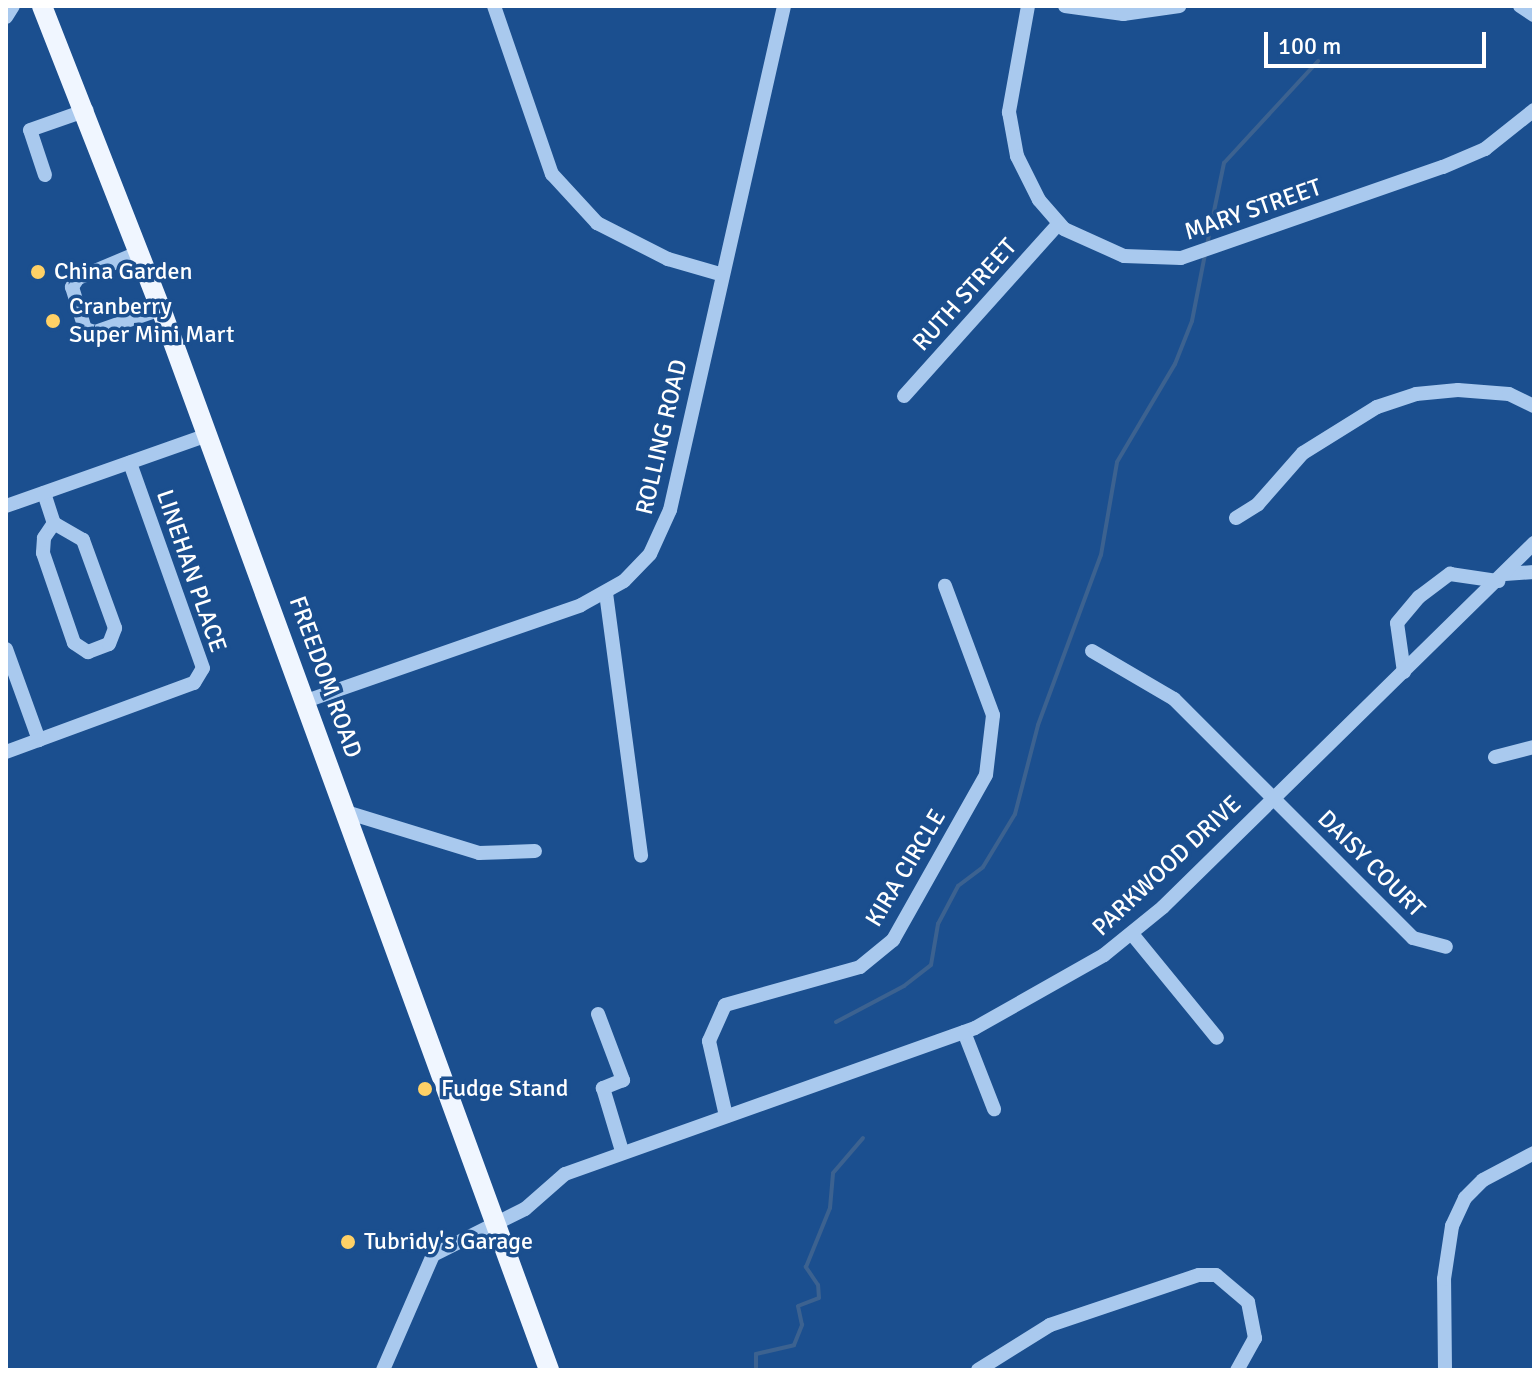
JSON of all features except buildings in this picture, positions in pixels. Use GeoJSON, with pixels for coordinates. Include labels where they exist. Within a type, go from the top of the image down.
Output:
{"type":"FeatureCollection","features":[{"type":"Feature","properties":{"kind":"main road","name":"FREEDOM ROAD"},"geometry":{"type":"LineString","coordinates":[[42,6],[140,252],[549,1370]]}},
{"type":"Feature","properties":{"kind":"street"},"geometry":{"type":"LineString","coordinates":[[6,17],[13,6]]}},
{"type":"Feature","properties":{"kind":"street"},"geometry":{"type":"LineString","coordinates":[[494,6],[552,174],[597,223],[668,259],[720,274]]}},
{"type":"Feature","properties":{"kind":"street","name":"ROLLING ROAD"},"geometry":{"type":"LineString","coordinates":[[306,701],[606,593],[639,570],[663,530],[784,6]]}},
{"type":"Feature","properties":{"kind":"street","name":"MARY STREET"},"geometry":{"type":"LineString","coordinates":[[1028,6],[1011,89],[1012,136],[1023,170],[1059,223],[1105,250],[1142,259],[1181,258],[1468,157],[1534,110]]}},
{"type":"Feature","properties":{"kind":"street"},"geometry":{"type":"LineString","coordinates":[[1065,6],[1123,14],[1179,6]]}},
{"type":"Feature","properties":{"kind":"street"},"geometry":{"type":"LineString","coordinates":[[1520,6],[1534,15]]}},
{"type":"Feature","properties":{"kind":"street"},"geometry":{"type":"LineString","coordinates":[[45,175],[30,130],[84,111]]}},
{"type":"Feature","properties":{"kind":"street","name":"RUTH STREET"},"geometry":{"type":"LineString","coordinates":[[904,396],[1059,223]]}},
{"type":"Feature","properties":{"kind":"street"},"geometry":{"type":"LineString","coordinates":[[140,252],[78,278],[72,287],[85,329],[95,332],[161,309]]}},
{"type":"Feature","properties":{"kind":"street"},"geometry":{"type":"LineString","coordinates":[[1236,518],[1258,504],[1303,453],[1377,407],[1416,394],[1458,390],[1509,394],[1534,406]]}},
{"type":"Feature","properties":{"kind":"street"},"geometry":{"type":"LineString","coordinates":[[6,506],[208,435]]}},
{"type":"Feature","properties":{"kind":"street","name":"LINEHAN PLACE"},"geometry":{"type":"LineString","coordinates":[[6,752],[194,683],[203,668],[130,463]]}},
{"type":"Feature","properties":{"kind":"street"},"geometry":{"type":"LineString","coordinates":[[44,493],[54,523],[83,540],[115,628],[109,644],[88,652],[74,643],[43,553],[44,538],[54,523]]}},
{"type":"Feature","properties":{"kind":"street","name":"PARKWOOD DRIVE"},"geometry":{"type":"LineString","coordinates":[[383,1370],[433,1255],[462,1237],[495,1226],[525,1209],[565,1174],[622,1151],[964,1032],[1015,1009],[1132,934],[1534,543]]}},
{"type":"Feature","properties":{"kind":"street"},"geometry":{"type":"LineString","coordinates":[[1404,672],[1397,623],[1419,597],[1450,574],[1502,577],[1534,572]]}},
{"type":"Feature","properties":{"kind":"street","name":"KIRA CIRCLE"},"geometry":{"type":"LineString","coordinates":[[726,1116],[709,1041],[725,1005],[860,967],[893,940],[986,775],[993,715],[945,586]]}},
{"type":"Feature","properties":{"kind":"street"},"geometry":{"type":"LineString","coordinates":[[606,593],[641,856]]}},
{"type":"Feature","properties":{"kind":"street"},"geometry":{"type":"LineString","coordinates":[[6,649],[39,740]]}},
{"type":"Feature","properties":{"kind":"street","name":"DAISY COURT"},"geometry":{"type":"LineString","coordinates":[[1092,651],[1174,699],[1413,938],[1446,947]]}},
{"type":"Feature","properties":{"kind":"street"},"geometry":{"type":"LineString","coordinates":[[1495,757],[1534,747]]}},
{"type":"Feature","properties":{"kind":"street"},"geometry":{"type":"LineString","coordinates":[[346,812],[479,853],[535,851]]}},
{"type":"Feature","properties":{"kind":"street"},"geometry":{"type":"LineString","coordinates":[[1132,934],[1217,1038]]}},
{"type":"Feature","properties":{"kind":"street"},"geometry":{"type":"LineString","coordinates":[[598,1014],[623,1080],[603,1088],[622,1151]]}},
{"type":"Feature","properties":{"kind":"street"},"geometry":{"type":"LineString","coordinates":[[964,1032],[994,1109]]}},
{"type":"Feature","properties":{"kind":"street"},"geometry":{"type":"LineString","coordinates":[[1445,1370],[1444,1279],[1452,1226],[1465,1198],[1483,1180],[1534,1153]]}},
{"type":"Feature","properties":{"kind":"street"},"geometry":{"type":"LineString","coordinates":[[978,1370],[1050,1325],[1199,1275],[1216,1275],[1248,1302],[1255,1338],[1237,1370]]}},
{"type":"Feature","properties":{"kind":"waterway"},"geometry":{"type":"LineString","coordinates":[[1207,245],[1224,163],[1318,61]]}},
{"type":"Feature","properties":{"kind":"waterway"},"geometry":{"type":"LineString","coordinates":[[836,1022],[904,986],[931,965],[938,924],[958,886],[983,867],[1015,814],[1038,725],[1101,555],[1117,462],[1175,364],[1192,321],[1205,254]]}},
{"type":"Feature","properties":{"kind":"waterway"},"geometry":{"type":"LineString","coordinates":[[756,1370],[756,1354],[794,1345],[802,1325],[798,1306],[819,1298],[818,1285],[806,1267],[830,1208],[833,1173],[863,1138]]}},
{"type":"Feature","properties":{"kind":"place","name":"China Garden"},"geometry":{"type":"Point","coordinates":[38,272]}},
{"type":"Feature","properties":{"kind":"place","name":"Cranberry Super Mini Mart"},"geometry":{"type":"Point","coordinates":[53,321]}},
{"type":"Feature","properties":{"kind":"place","name":"Fudge Stand"},"geometry":{"type":"Point","coordinates":[425,1089]}},
{"type":"Feature","properties":{"kind":"place","name":"Tubridy's Garage"},"geometry":{"type":"Point","coordinates":[348,1242]}}]}
